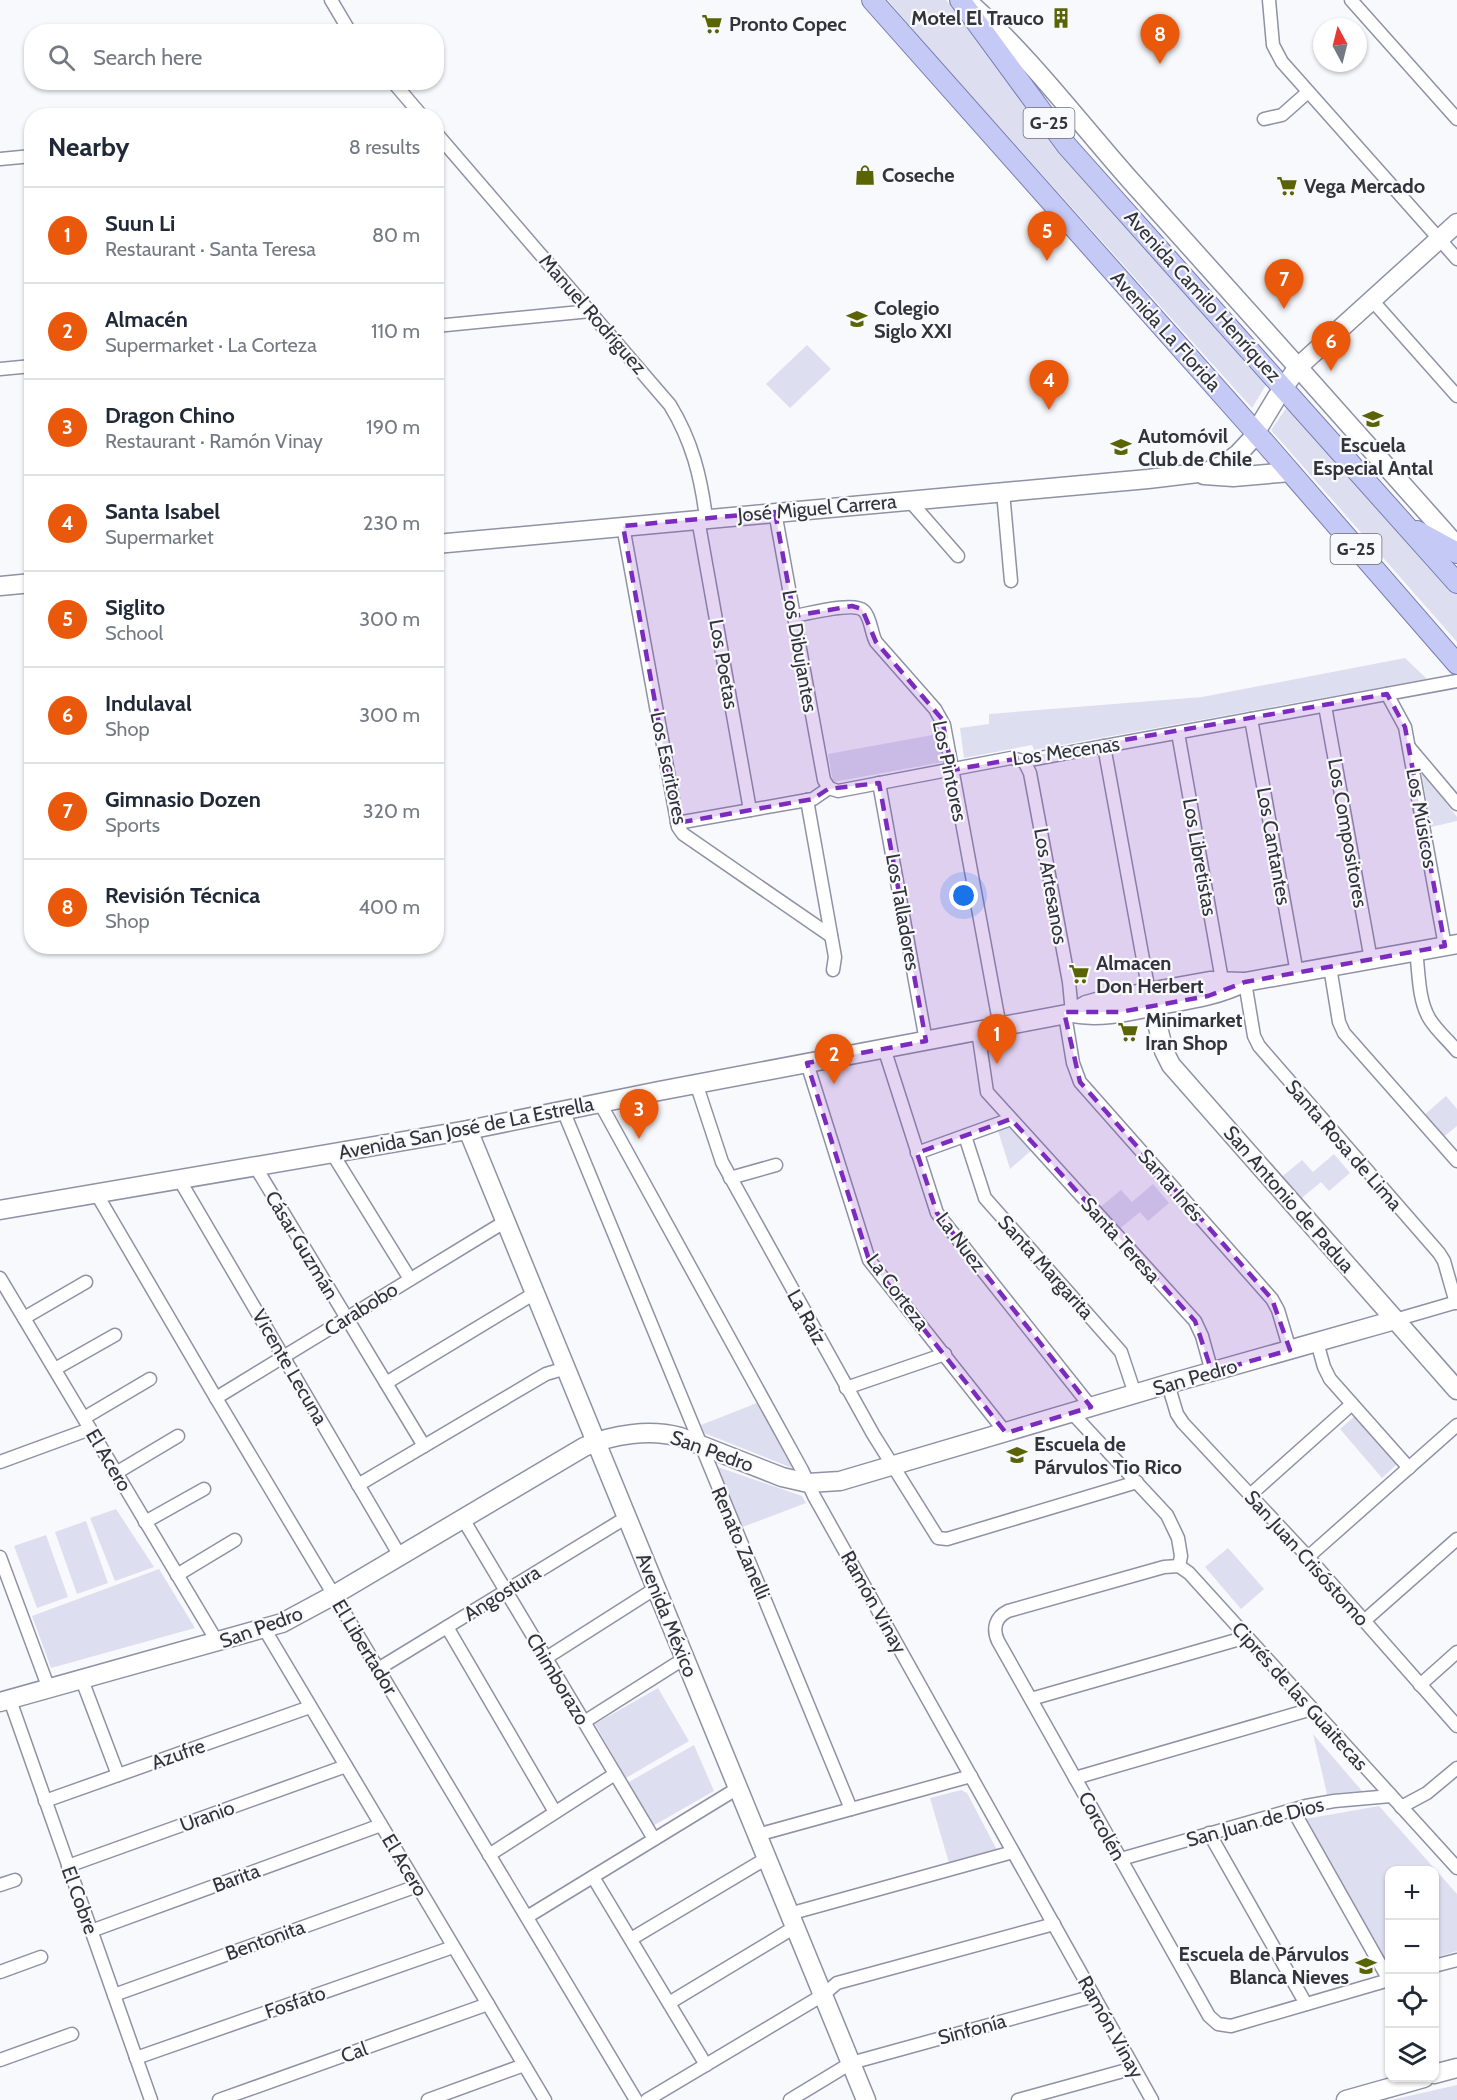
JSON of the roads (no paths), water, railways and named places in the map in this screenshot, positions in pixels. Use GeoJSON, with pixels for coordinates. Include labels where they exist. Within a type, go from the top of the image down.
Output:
{"type":"FeatureCollection","features":[{"type":"Feature","properties":{"kind":"main road","name":"Avenida La Florida"},"geometry":{"type":"LineString","coordinates":[[872,0],[1291,472],[1457,664]]}},
{"type":"Feature","properties":{"kind":"main road","name":"Avenida Camilo Henríquez"},"geometry":{"type":"LineString","coordinates":[[960,0],[1067,146],[1457,583]]}},
{"type":"Feature","properties":{"kind":"main road"},"geometry":{"type":"LineString","coordinates":[[1404,524],[1457,553]]}},
{"type":"Feature","properties":{"kind":"street"},"geometry":{"type":"LineString","coordinates":[[331,0],[345,24]]}},
{"type":"Feature","properties":{"kind":"street","name":"Avenida Camilo Henríquez"},"geometry":{"type":"LineString","coordinates":[[966,0],[1022,55],[1457,546]]}},
{"type":"Feature","properties":{"kind":"street"},"geometry":{"type":"LineString","coordinates":[[1269,0],[1276,52],[1282,62],[1457,259]]}},
{"type":"Feature","properties":{"kind":"street"},"geometry":{"type":"LineString","coordinates":[[1351,0],[1457,119]]}},
{"type":"Feature","properties":{"kind":"street"},"geometry":{"type":"LineString","coordinates":[[400,90],[415,108]]}},
{"type":"Feature","properties":{"kind":"street"},"geometry":{"type":"LineString","coordinates":[[1264,119],[1279,117],[1308,92]]}},
{"type":"Feature","properties":{"kind":"street","name":"Manuel Rodríguez"},"geometry":{"type":"LineString","coordinates":[[444,142],[661,393],[678,419],[692,449],[697,467],[702,518]]}},
{"type":"Feature","properties":{"kind":"street"},"geometry":{"type":"LineString","coordinates":[[0,159],[24,157]]}},
{"type":"Feature","properties":{"kind":"street","name":"José Miguel Carrera"},"geometry":{"type":"LineString","coordinates":[[444,543],[1197,474],[1215,469],[1244,449],[1256,433],[1276,397],[1298,367],[1457,223]]}},
{"type":"Feature","properties":{"kind":"street"},"geometry":{"type":"LineString","coordinates":[[1371,299],[1457,396]]}},
{"type":"Feature","properties":{"kind":"street"},"geometry":{"type":"LineString","coordinates":[[444,325],[591,311]]}},
{"type":"Feature","properties":{"kind":"street"},"geometry":{"type":"LineString","coordinates":[[0,369],[24,367]]}},
{"type":"Feature","properties":{"kind":"street","name":"José Miguel Carrera"},"geometry":{"type":"LineString","coordinates":[[1197,474],[1221,477],[1291,472]]}},
{"type":"Feature","properties":{"kind":"street"},"geometry":{"type":"LineString","coordinates":[[1003,492],[1011,581]]}},
{"type":"Feature","properties":{"kind":"street"},"geometry":{"type":"LineString","coordinates":[[909,501],[958,556]]}},
{"type":"Feature","properties":{"kind":"street","name":"Los Dibujantes"},"geometry":{"type":"LineString","coordinates":[[775,512],[824,780],[829,788]]}},
{"type":"Feature","properties":{"kind":"street","name":"Los Poetas"},"geometry":{"type":"LineString","coordinates":[[702,518],[750,810]]}},
{"type":"Feature","properties":{"kind":"street","name":"Los Escritores"},"geometry":{"type":"LineString","coordinates":[[623,526],[680,830],[686,837],[831,936]]}},
{"type":"Feature","properties":{"kind":"street"},"geometry":{"type":"LineString","coordinates":[[0,586],[24,584]]}},
{"type":"Feature","properties":{"kind":"street","name":"Los Pintores"},"geometry":{"type":"LineString","coordinates":[[794,616],[852,606],[859,607],[866,612],[876,642],[942,719],[1000,1027]]}},
{"type":"Feature","properties":{"kind":"street","name":"Los Mecenas"},"geometry":{"type":"LineString","coordinates":[[677,823],[807,800],[819,796],[829,788],[838,791],[1011,758],[1024,761],[1457,681]]}},
{"type":"Feature","properties":{"kind":"street","name":"Los Músicos"},"geometry":{"type":"LineString","coordinates":[[1387,694],[1405,727],[1451,945]]}},
{"type":"Feature","properties":{"kind":"street","name":"Los Compositores"},"geometry":{"type":"LineString","coordinates":[[1325,706],[1371,960]]}},
{"type":"Feature","properties":{"kind":"street","name":"Los Cantantes"},"geometry":{"type":"LineString","coordinates":[[1251,719],[1297,973]]}},
{"type":"Feature","properties":{"kind":"street","name":"Los Libretistas"},"geometry":{"type":"LineString","coordinates":[[1178,733],[1222,980]]}},
{"type":"Feature","properties":{"kind":"street"},"geometry":{"type":"LineString","coordinates":[[1104,746],[1151,999]]}},
{"type":"Feature","properties":{"kind":"street"},"geometry":{"type":"LineString","coordinates":[[1409,747],[1457,804]]}},
{"type":"Feature","properties":{"kind":"street","name":"Los Artesanos"},"geometry":{"type":"LineString","coordinates":[[1024,761],[1030,773],[1069,982],[1068,1014]]}},
{"type":"Feature","properties":{"kind":"street","name":"Los Talladores"},"geometry":{"type":"LineString","coordinates":[[879,783],[926,1041]]}},
{"type":"Feature","properties":{"kind":"street"},"geometry":{"type":"LineString","coordinates":[[807,800],[835,961],[833,970]]}},
{"type":"Feature","properties":{"kind":"street","name":"Avenida San José de La Estrella"},"geometry":{"type":"LineString","coordinates":[[1151,999],[1217,994],[1245,982],[1451,945]]}},
{"type":"Feature","properties":{"kind":"street"},"geometry":{"type":"LineString","coordinates":[[1416,951],[1427,1013],[1457,1051]]}},
{"type":"Feature","properties":{"kind":"street"},"geometry":{"type":"LineString","coordinates":[[1330,967],[1339,1022],[1344,1033],[1457,1161]]}},
{"type":"Feature","properties":{"kind":"street","name":"Avenida San José de La Estrella"},"geometry":{"type":"LineString","coordinates":[[0,1210],[468,1130],[696,1083],[1068,1014],[1097,1016],[1222,980],[1245,982]]}},
{"type":"Feature","properties":{"kind":"street","name":"Santa Rosa de Lima"},"geometry":{"type":"LineString","coordinates":[[1245,982],[1254,1036],[1259,1046],[1439,1253],[1457,1302]]}},
{"type":"Feature","properties":{"kind":"street","name":"San Antonio de Padua"},"geometry":{"type":"LineString","coordinates":[[1151,999],[1164,1051],[1171,1065],[1457,1390]]}},
{"type":"Feature","properties":{"kind":"street","name":"Santa Inés"},"geometry":{"type":"LineString","coordinates":[[1068,1014],[1073,1063],[1080,1082],[1272,1299],[1278,1310],[1290,1350]]}},
{"type":"Feature","properties":{"kind":"street","name":"Santa Teresa"},"geometry":{"type":"LineString","coordinates":[[978,1031],[987,1092],[1195,1322],[1202,1336],[1212,1372]]}},
{"type":"Feature","properties":{"kind":"street","name":"La Nuez"},"geometry":{"type":"LineString","coordinates":[[884,1048],[937,1213],[1090,1407]]}},
{"type":"Feature","properties":{"kind":"street","name":"La Corteza"},"geometry":{"type":"LineString","coordinates":[[807,1063],[869,1260],[945,1353],[1006,1433]]}},
{"type":"Feature","properties":{"kind":"street","name":"La Raíz"},"geometry":{"type":"LineString","coordinates":[[696,1083],[722,1162],[730,1178],[846,1388],[935,1536],[941,1540],[948,1539],[1137,1482]]}},
{"type":"Feature","properties":{"kind":"street","name":"Ramón Vinay"},"geometry":{"type":"LineString","coordinates":[[600,1103],[808,1483],[1152,2100]]}},
{"type":"Feature","properties":{"kind":"street","name":"Renato Zanelli"},"geometry":{"type":"LineString","coordinates":[[563,1110],[851,1809]]}},
{"type":"Feature","properties":{"kind":"street"},"geometry":{"type":"LineString","coordinates":[[917,1154],[1011,1119]]}},
{"type":"Feature","properties":{"kind":"street","name":"Avenida México"},"geometry":{"type":"LineString","coordinates":[[468,1130],[866,2100]]}},
{"type":"Feature","properties":{"kind":"street","name":"Santa Margarita"},"geometry":{"type":"LineString","coordinates":[[965,1136],[985,1198],[1121,1352],[1135,1394]]}},
{"type":"Feature","properties":{"kind":"street"},"geometry":{"type":"LineString","coordinates":[[332,1153],[410,1280]]}},
{"type":"Feature","properties":{"kind":"street"},"geometry":{"type":"LineString","coordinates":[[730,1178],[776,1165]]}},
{"type":"Feature","properties":{"kind":"street","name":"Cásar Guzmán"},"geometry":{"type":"LineString","coordinates":[[255,1166],[424,1446]]}},
{"type":"Feature","properties":{"kind":"street","name":"Vicente Lecuna"},"geometry":{"type":"LineString","coordinates":[[179,1179],[400,1556]]}},
{"type":"Feature","properties":{"kind":"street","name":"El Libertador"},"geometry":{"type":"LineString","coordinates":[[96,1193],[636,2100]]}},
{"type":"Feature","properties":{"kind":"street","name":"Carabobo"},"geometry":{"type":"LineString","coordinates":[[216,1398],[506,1221]]}},
{"type":"Feature","properties":{"kind":"street","name":"El Acero"},"geometry":{"type":"LineString","coordinates":[[0,1278],[218,1643]]}},
{"type":"Feature","properties":{"kind":"street"},"geometry":{"type":"LineString","coordinates":[[24,1318],[86,1282]]}},
{"type":"Feature","properties":{"kind":"street"},"geometry":{"type":"LineString","coordinates":[[386,1383],[535,1293]]}},
{"type":"Feature","properties":{"kind":"street","name":"San Pedro"},"geometry":{"type":"LineString","coordinates":[[5,1701],[265,1630],[299,1616],[596,1441],[616,1436],[655,1433],[673,1435],[782,1477],[808,1483],[840,1482],[1168,1384],[1457,1302]]}},
{"type":"Feature","properties":{"kind":"street"},"geometry":{"type":"LineString","coordinates":[[55,1369],[115,1335]]}},
{"type":"Feature","properties":{"kind":"street"},"geometry":{"type":"LineString","coordinates":[[1317,1342],[1326,1373],[1409,1468]]}},
{"type":"Feature","properties":{"kind":"street"},"geometry":{"type":"LineString","coordinates":[[846,1388],[945,1353]]}},
{"type":"Feature","properties":{"kind":"street"},"geometry":{"type":"LineString","coordinates":[[358,1485],[546,1374],[566,1368]]}},
{"type":"Feature","properties":{"kind":"street"},"geometry":{"type":"LineString","coordinates":[[0,1462],[87,1423],[150,1379]]}},
{"type":"Feature","properties":{"kind":"street","name":"San Juan Crisóstomo"},"geometry":{"type":"LineString","coordinates":[[1168,1384],[1177,1414],[1183,1423],[1308,1557],[1457,1726]]}},
{"type":"Feature","properties":{"kind":"street"},"geometry":{"type":"LineString","coordinates":[[1250,1495],[1352,1404]]}},
{"type":"Feature","properties":{"kind":"street"},"geometry":{"type":"LineString","coordinates":[[1072,1413],[1167,1515],[1178,1538],[1181,1556],[1179,1566]]}},
{"type":"Feature","properties":{"kind":"street"},"geometry":{"type":"LineString","coordinates":[[1308,1557],[1457,1425]]}},
{"type":"Feature","properties":{"kind":"street"},"geometry":{"type":"LineString","coordinates":[[116,1473],[178,1436]]}},
{"type":"Feature","properties":{"kind":"street"},"geometry":{"type":"LineString","coordinates":[[146,1522],[204,1489]]}},
{"type":"Feature","properties":{"kind":"street","name":"Angostura"},"geometry":{"type":"LineString","coordinates":[[378,1670],[627,1517]]}},
{"type":"Feature","properties":{"kind":"street","name":"Chimborazo"},"geometry":{"type":"LineString","coordinates":[[463,1519],[654,1839]]}},
{"type":"Feature","properties":{"kind":"street"},"geometry":{"type":"LineString","coordinates":[[1364,1621],[1457,1539]]}},
{"type":"Feature","properties":{"kind":"street"},"geometry":{"type":"LineString","coordinates":[[177,1575],[235,1540]]}},
{"type":"Feature","properties":{"kind":"street"},"geometry":{"type":"LineString","coordinates":[[0,1557],[49,1689]]}},
{"type":"Feature","properties":{"kind":"street","name":"Corcolén"},"geometry":{"type":"LineString","coordinates":[[1179,1566],[1164,1567],[1008,1611],[1000,1616],[995,1624],[995,1635],[1209,2016],[1218,2024],[1231,2026],[1306,2004]]}},
{"type":"Feature","properties":{"kind":"street","name":"Ciprés de las Guaitecas"},"geometry":{"type":"LineString","coordinates":[[1179,1566],[1247,1637],[1457,1868]]}},
{"type":"Feature","properties":{"kind":"street"},"geometry":{"type":"LineString","coordinates":[[546,1658],[656,1587]]}},
{"type":"Feature","properties":{"kind":"street"},"geometry":{"type":"LineString","coordinates":[[447,1628],[555,1812]]}},
{"type":"Feature","properties":{"kind":"street","name":"El Acero"},"geometry":{"type":"LineString","coordinates":[[265,1630],[545,2100]]}},
{"type":"Feature","properties":{"kind":"street"},"geometry":{"type":"LineString","coordinates":[[1031,1700],[1247,1637]]}},
{"type":"Feature","properties":{"kind":"street"},"geometry":{"type":"LineString","coordinates":[[1420,1685],[1457,1652]]}},
{"type":"Feature","properties":{"kind":"street"},"geometry":{"type":"LineString","coordinates":[[584,1722],[685,1658]]}},
{"type":"Feature","properties":{"kind":"street"},"geometry":{"type":"LineString","coordinates":[[82,1680],[118,1775]]}},
{"type":"Feature","properties":{"kind":"street","name":"El Cobre"},"geometry":{"type":"LineString","coordinates":[[5,1701],[45,1801],[151,2100]]}},
{"type":"Feature","properties":{"kind":"street","name":"Azufre"},"geometry":{"type":"LineString","coordinates":[[45,1801],[310,1707]]}},
{"type":"Feature","properties":{"kind":"street"},"geometry":{"type":"LineString","coordinates":[[1075,1778],[1312,1709]]}},
{"type":"Feature","properties":{"kind":"street","name":"Uranio"},"geometry":{"type":"LineString","coordinates":[[68,1866],[346,1766]]}},
{"type":"Feature","properties":{"kind":"street"},"geometry":{"type":"LineString","coordinates":[[1401,1807],[1427,1792],[1457,1768]]}},
{"type":"Feature","properties":{"kind":"street"},"geometry":{"type":"LineString","coordinates":[[489,1855],[615,1774]]}},
{"type":"Feature","properties":{"kind":"street"},"geometry":{"type":"LineString","coordinates":[[757,1835],[971,1776]]}},
{"type":"Feature","properties":{"kind":"street"},"geometry":{"type":"LineString","coordinates":[[527,1917],[738,1788]]}},
{"type":"Feature","properties":{"kind":"street","name":"San Juan de Dios"},"geometry":{"type":"LineString","coordinates":[[1121,1859],[1327,1802],[1391,1796]]}},
{"type":"Feature","properties":{"kind":"street"},"geometry":{"type":"LineString","coordinates":[[1293,1810],[1386,1974]]}},
{"type":"Feature","properties":{"kind":"street","name":"Barita"},"geometry":{"type":"LineString","coordinates":[[91,1931],[381,1826]]}},
{"type":"Feature","properties":{"kind":"street"},"geometry":{"type":"LineString","coordinates":[[1209,1833],[1306,2004],[1385,1981]]}},
{"type":"Feature","properties":{"kind":"street"},"geometry":{"type":"LineString","coordinates":[[669,2003],[792,1920],[1013,1852]]}},
{"type":"Feature","properties":{"kind":"street"},"geometry":{"type":"LineString","coordinates":[[631,1939],[767,1858]]}},
{"type":"Feature","properties":{"kind":"street"},"geometry":{"type":"LineString","coordinates":[[593,1877],[706,2065]]}},
{"type":"Feature","properties":{"kind":"street"},"geometry":{"type":"LineString","coordinates":[[0,1885],[15,1880]]}},
{"type":"Feature","properties":{"kind":"street","name":"Bentonita"},"geometry":{"type":"LineString","coordinates":[[114,1995],[417,1886]]}},
{"type":"Feature","properties":{"kind":"street"},"geometry":{"type":"LineString","coordinates":[[647,2100],[823,1995],[837,1983],[1054,1924]]}},
{"type":"Feature","properties":{"kind":"street","name":"Fosfato"},"geometry":{"type":"LineString","coordinates":[[136,2058],[453,1947]]}},
{"type":"Feature","properties":{"kind":"street"},"geometry":{"type":"LineString","coordinates":[[0,1972],[41,1957]]}},
{"type":"Feature","properties":{"kind":"street"},"geometry":{"type":"LineString","coordinates":[[1439,1965],[1457,1960]]}},
{"type":"Feature","properties":{"kind":"street","name":"Sinfonía"},"geometry":{"type":"LineString","coordinates":[[790,2100],[851,2063],[1094,1996]]}},
{"type":"Feature","properties":{"kind":"street","name":"Cal"},"geometry":{"type":"LineString","coordinates":[[219,2100],[488,2004]]}},
{"type":"Feature","properties":{"kind":"street"},"geometry":{"type":"LineString","coordinates":[[0,2060],[72,2034]]}},
{"type":"Feature","properties":{"kind":"street"},"geometry":{"type":"LineString","coordinates":[[428,2100],[524,2065]]}},
{"type":"Feature","properties":{"kind":"street"},"geometry":{"type":"LineString","coordinates":[[1018,2100],[1134,2068]]}},
{"type":"Feature","properties":{"kind":"street"},"geometry":{"type":"LineString","coordinates":[[1439,2073],[1457,2068]]}},
{"type":"Feature","properties":{"kind":"street"},"geometry":{"type":"LineString","coordinates":[[1346,2100],[1410,2082]]}},
{"type":"Feature","properties":{"kind":"place","name":"Motel El Trauco"},"geometry":{"type":"Point","coordinates":[1061,18]}},
{"type":"Feature","properties":{"kind":"place","name":"Pronto Copec"},"geometry":{"type":"Point","coordinates":[712,24]}},
{"type":"Feature","properties":{"kind":"place","name":"Revisión Técnica"},"geometry":{"type":"Point","coordinates":[1160,64]}},
{"type":"Feature","properties":{"kind":"place","name":"Coseche"},"geometry":{"type":"Point","coordinates":[865,175]}},
{"type":"Feature","properties":{"kind":"place","name":"Vega Mercado"},"geometry":{"type":"Point","coordinates":[1287,186]}},
{"type":"Feature","properties":{"kind":"place","name":"Siglito"},"geometry":{"type":"Point","coordinates":[1047,261]}},
{"type":"Feature","properties":{"kind":"place","name":"Gimnasio Dozen"},"geometry":{"type":"Point","coordinates":[1284,309]}},
{"type":"Feature","properties":{"kind":"place","name":"Colegio Siglo XXI"},"geometry":{"type":"Point","coordinates":[857,319]}},
{"type":"Feature","properties":{"kind":"place","name":"Indulaval"},"geometry":{"type":"Point","coordinates":[1331,371]}},
{"type":"Feature","properties":{"kind":"place","name":"Santa Isabel"},"geometry":{"type":"Point","coordinates":[1049,410]}},
{"type":"Feature","properties":{"kind":"place","name":"Escuela Especial Antal"},"geometry":{"type":"Point","coordinates":[1373,419]}},
{"type":"Feature","properties":{"kind":"place","name":"Automóvil Club de Chile"},"geometry":{"type":"Point","coordinates":[1121,447]}},
{"type":"Feature","properties":{"kind":"place","name":"Almacen Don Herbert"},"geometry":{"type":"Point","coordinates":[1079,974]}},
{"type":"Feature","properties":{"kind":"place","name":"Minimarket Iran Shop"},"geometry":{"type":"Point","coordinates":[1128,1032]}},
{"type":"Feature","properties":{"kind":"place","name":"Suun Li"},"geometry":{"type":"Point","coordinates":[997,1064]}},
{"type":"Feature","properties":{"kind":"place","name":"Almacén"},"geometry":{"type":"Point","coordinates":[834,1084]}},
{"type":"Feature","properties":{"kind":"place","name":"Dragon Chino"},"geometry":{"type":"Point","coordinates":[639,1139]}},
{"type":"Feature","properties":{"kind":"place","name":"Escuela de Párvulos Tio Rico"},"geometry":{"type":"Point","coordinates":[1017,1455]}},
{"type":"Feature","properties":{"kind":"place","name":"Escuela de Párvulos Blanca Nieves"},"geometry":{"type":"Point","coordinates":[1366,1966]}}]}
